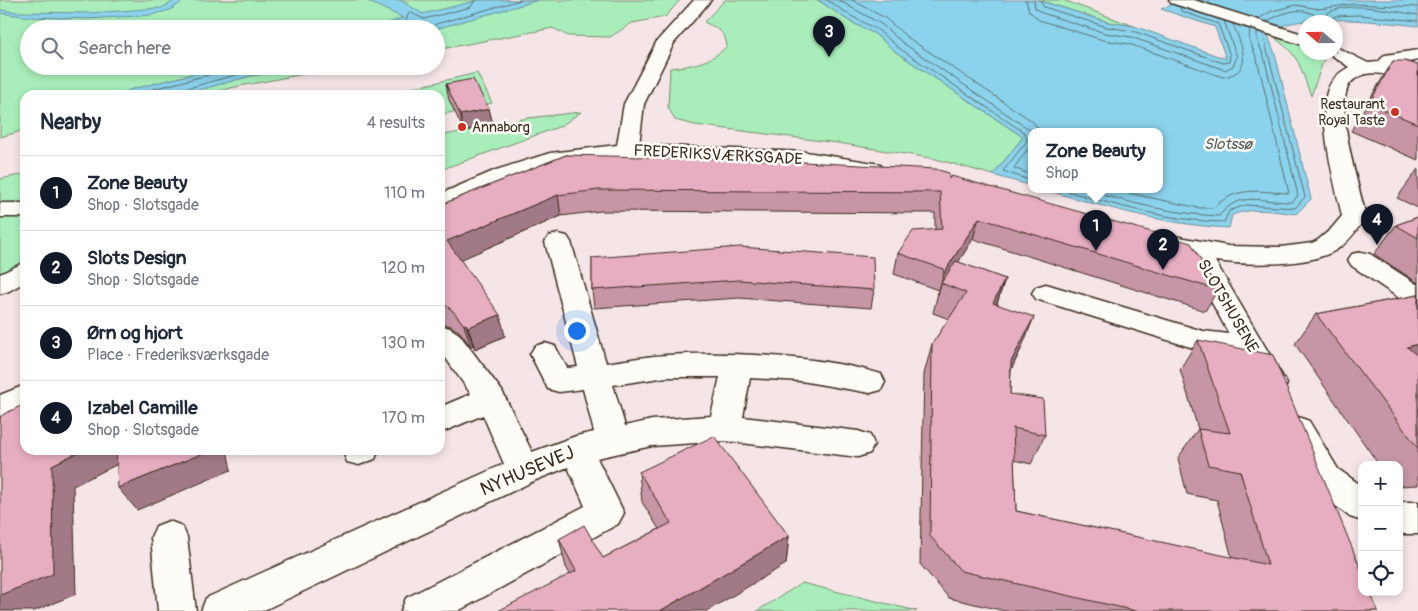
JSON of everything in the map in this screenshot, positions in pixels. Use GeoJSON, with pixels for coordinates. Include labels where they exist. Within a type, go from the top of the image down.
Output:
{"type":"FeatureCollection","features":[{"type":"Feature","properties":{"kind":"street"},"geometry":{"type":"LineString","coordinates":[[627,151],[634,104],[666,41],[703,0]]}},
{"type":"Feature","properties":{"kind":"street"},"geometry":{"type":"LineString","coordinates":[[1177,0],[1298,39]]}},
{"type":"Feature","properties":{"kind":"street"},"geometry":{"type":"LineString","coordinates":[[1343,55],[1374,68],[1418,80]]}},
{"type":"Feature","properties":{"kind":"street"},"geometry":{"type":"LineString","coordinates":[[1139,236],[1196,250],[1241,256],[1274,257],[1321,248],[1340,235],[1354,216],[1335,118],[1337,89],[1348,76],[1374,68],[1391,59],[1418,55]]}},
{"type":"Feature","properties":{"kind":"street","name":"FREDERIKSVÆRKSGADE"},"geometry":{"type":"LineString","coordinates":[[445,200],[504,175],[558,158],[627,151],[806,159],[892,172]]}},
{"type":"Feature","properties":{"kind":"street"},"geometry":{"type":"LineString","coordinates":[[0,210],[20,210]]}},
{"type":"Feature","properties":{"kind":"street"},"geometry":{"type":"LineString","coordinates":[[558,242],[613,442]]}},
{"type":"Feature","properties":{"kind":"street","name":"SLOTSHUSENE"},"geometry":{"type":"LineString","coordinates":[[1196,250],[1326,479],[1358,503]]}},
{"type":"Feature","properties":{"kind":"street"},"geometry":{"type":"LineString","coordinates":[[1361,260],[1418,298]]}},
{"type":"Feature","properties":{"kind":"street"},"geometry":{"type":"LineString","coordinates":[[0,285],[20,274]]}},
{"type":"Feature","properties":{"kind":"street"},"geometry":{"type":"LineString","coordinates":[[1046,293],[1203,341],[1252,347]]}},
{"type":"Feature","properties":{"kind":"street"},"geometry":{"type":"LineString","coordinates":[[445,338],[449,341],[491,399],[524,470]]}},
{"type":"Feature","properties":{"kind":"street"},"geometry":{"type":"LineString","coordinates":[[545,354],[560,380],[667,366],[737,366],[801,370],[870,382]]}},
{"type":"Feature","properties":{"kind":"street"},"geometry":{"type":"LineString","coordinates":[[725,428],[737,366]]}},
{"type":"Feature","properties":{"kind":"street"},"geometry":{"type":"LineString","coordinates":[[445,418],[491,399]]}},
{"type":"Feature","properties":{"kind":"street"},"geometry":{"type":"LineString","coordinates":[[0,409],[20,400]]}},
{"type":"Feature","properties":{"kind":"street","name":"NYHUSEVEJ"},"geometry":{"type":"LineString","coordinates":[[220,611],[524,470],[576,449],[652,433],[725,428],[858,444]]}},
{"type":"Feature","properties":{"kind":"street"},"geometry":{"type":"LineString","coordinates":[[420,611],[606,513],[576,449]]}},
{"type":"Feature","properties":{"kind":"street"},"geometry":{"type":"LineString","coordinates":[[1403,518],[1418,518]]}},
{"type":"Feature","properties":{"kind":"street"},"geometry":{"type":"LineString","coordinates":[[169,536],[177,611]]}},
{"type":"Feature","properties":{"kind":"green space"},"geometry":{"type":"Polygon","coordinates":[[[0,0],[680,0],[665,17],[632,23],[610,37],[568,36],[553,28],[445,48],[445,20],[20,20],[20,75],[298,75],[223,90],[20,90],[20,131],[0,137],[0,0]]]}},
{"type":"Feature","properties":{"kind":"green space"},"geometry":{"type":"Polygon","coordinates":[[[725,0],[818,0],[849,21],[875,34],[896,52],[1023,137],[993,175],[936,159],[838,143],[695,125],[675,120],[668,107],[670,68],[701,62],[715,56],[727,46],[722,33],[704,22],[725,0]]]}},
{"type":"Feature","properties":{"kind":"green space"},"geometry":{"type":"Polygon","coordinates":[[[1038,0],[1063,0],[1134,26],[1108,22],[1038,0]]]}},
{"type":"Feature","properties":{"kind":"green space"},"geometry":{"type":"Polygon","coordinates":[[[1284,38],[1298,42],[1298,60],[1324,60],[1311,96],[1299,64],[1284,45],[1276,39],[1284,38]]]}},
{"type":"Feature","properties":{"kind":"green space"},"geometry":{"type":"Polygon","coordinates":[[[477,73],[492,103],[445,114],[445,90],[404,90],[477,73]]]}},
{"type":"Feature","properties":{"kind":"green space"},"geometry":{"type":"Polygon","coordinates":[[[581,112],[561,126],[445,168],[445,135],[528,118],[581,112]]]}},
{"type":"Feature","properties":{"kind":"green space"},"geometry":{"type":"Polygon","coordinates":[[[20,175],[20,272],[0,278],[0,179],[20,175]]]}},
{"type":"Feature","properties":{"kind":"green space"},"geometry":{"type":"Polygon","coordinates":[[[802,583],[917,611],[757,611],[802,583]]]}},
{"type":"Feature","properties":{"kind":"water"},"geometry":{"type":"Polygon","coordinates":[[[177,0],[185,0],[170,10],[151,15],[89,19],[30,17],[0,13],[0,10],[90,13],[161,8],[177,0]]]}},
{"type":"Feature","properties":{"kind":"water"},"geometry":{"type":"Polygon","coordinates":[[[365,0],[400,0],[423,14],[479,0],[539,0],[445,26],[445,20],[397,20],[403,18],[365,0]]]}},
{"type":"Feature","properties":{"kind":"water","name":"Slotssø"},"geometry":{"type":"Polygon","coordinates":[[[818,0],[1038,0],[1108,22],[1134,26],[1226,59],[1215,27],[1161,9],[1183,0],[1418,0],[1418,26],[1343,20],[1343,15],[1298,15],[1298,22],[1278,28],[1268,36],[1275,54],[1311,199],[1296,214],[1255,210],[1232,215],[1229,228],[1159,219],[1113,209],[1056,193],[1163,193],[1163,128],[1028,128],[1028,185],[993,175],[1023,137],[896,52],[875,34],[849,21],[818,0]]]}},
{"type":"Feature","properties":{"kind":"water"},"geometry":{"type":"Polygon","coordinates":[[[189,75],[258,75],[199,90],[130,90],[189,75]]]}},
{"type":"Feature","properties":{"kind":"building"},"geometry":{"type":"Polygon","coordinates":[[[1393,61],[1405,61],[1418,65],[1418,124],[1369,104],[1393,61]]]}},
{"type":"Feature","properties":{"kind":"building"},"geometry":{"type":"Polygon","coordinates":[[[473,79],[489,109],[460,115],[446,84],[473,79]]]}},
{"type":"Feature","properties":{"kind":"building"},"geometry":{"type":"Polygon","coordinates":[[[566,155],[766,160],[935,169],[949,173],[949,179],[951,176],[1191,243],[1218,290],[979,218],[944,273],[943,269],[898,253],[913,231],[942,229],[940,192],[599,190],[558,195],[447,241],[500,315],[468,327],[445,305],[445,203],[566,155]]]}},
{"type":"Feature","properties":{"kind":"building"},"geometry":{"type":"Polygon","coordinates":[[[1418,217],[1418,238],[1396,225],[1418,217]]]}},
{"type":"Feature","properties":{"kind":"building"},"geometry":{"type":"Polygon","coordinates":[[[740,247],[873,257],[874,290],[739,280],[592,290],[592,258],[740,247]]]}},
{"type":"Feature","properties":{"kind":"building"},"geometry":{"type":"Polygon","coordinates":[[[956,261],[1005,279],[993,303],[1034,317],[1011,362],[1010,394],[1043,399],[1045,435],[1013,428],[1016,511],[1268,565],[1240,471],[1208,465],[1198,429],[1230,433],[1198,340],[1273,355],[1358,562],[1358,596],[1372,596],[1378,611],[1136,611],[961,571],[930,536],[932,344],[966,293],[941,283],[956,261]]]}},
{"type":"Feature","properties":{"kind":"building"},"geometry":{"type":"Polygon","coordinates":[[[1418,295],[1418,344],[1407,347],[1418,356],[1418,448],[1316,314],[1418,295]]]}},
{"type":"Feature","properties":{"kind":"building"},"geometry":{"type":"Polygon","coordinates":[[[20,406],[20,455],[73,455],[52,465],[53,574],[0,595],[0,417],[20,406]]]}},
{"type":"Feature","properties":{"kind":"building"},"geometry":{"type":"Polygon","coordinates":[[[714,436],[789,536],[660,611],[498,611],[576,571],[559,539],[584,525],[603,558],[671,523],[639,472],[714,436]]]}},
{"type":"Feature","properties":{"kind":"building"},"geometry":{"type":"Polygon","coordinates":[[[116,455],[199,455],[118,488],[116,455]]]}},
{"type":"Feature","properties":{"kind":"place","name":"Ørn og hjort"},"geometry":{"type":"Point","coordinates":[829,57]}},
{"type":"Feature","properties":{"kind":"place","name":"Restaurant Royal Taste"},"geometry":{"type":"Point","coordinates":[1395,112]}},
{"type":"Feature","properties":{"kind":"place","name":"Annaborg"},"geometry":{"type":"Point","coordinates":[462,127]}},
{"type":"Feature","properties":{"kind":"place","name":"Izabel Camille"},"geometry":{"type":"Point","coordinates":[1377,245]}},
{"type":"Feature","properties":{"kind":"place","name":"Zone Beauty"},"geometry":{"type":"Point","coordinates":[1096,251]}},
{"type":"Feature","properties":{"kind":"place","name":"Slots Design"},"geometry":{"type":"Point","coordinates":[1163,270]}}]}
